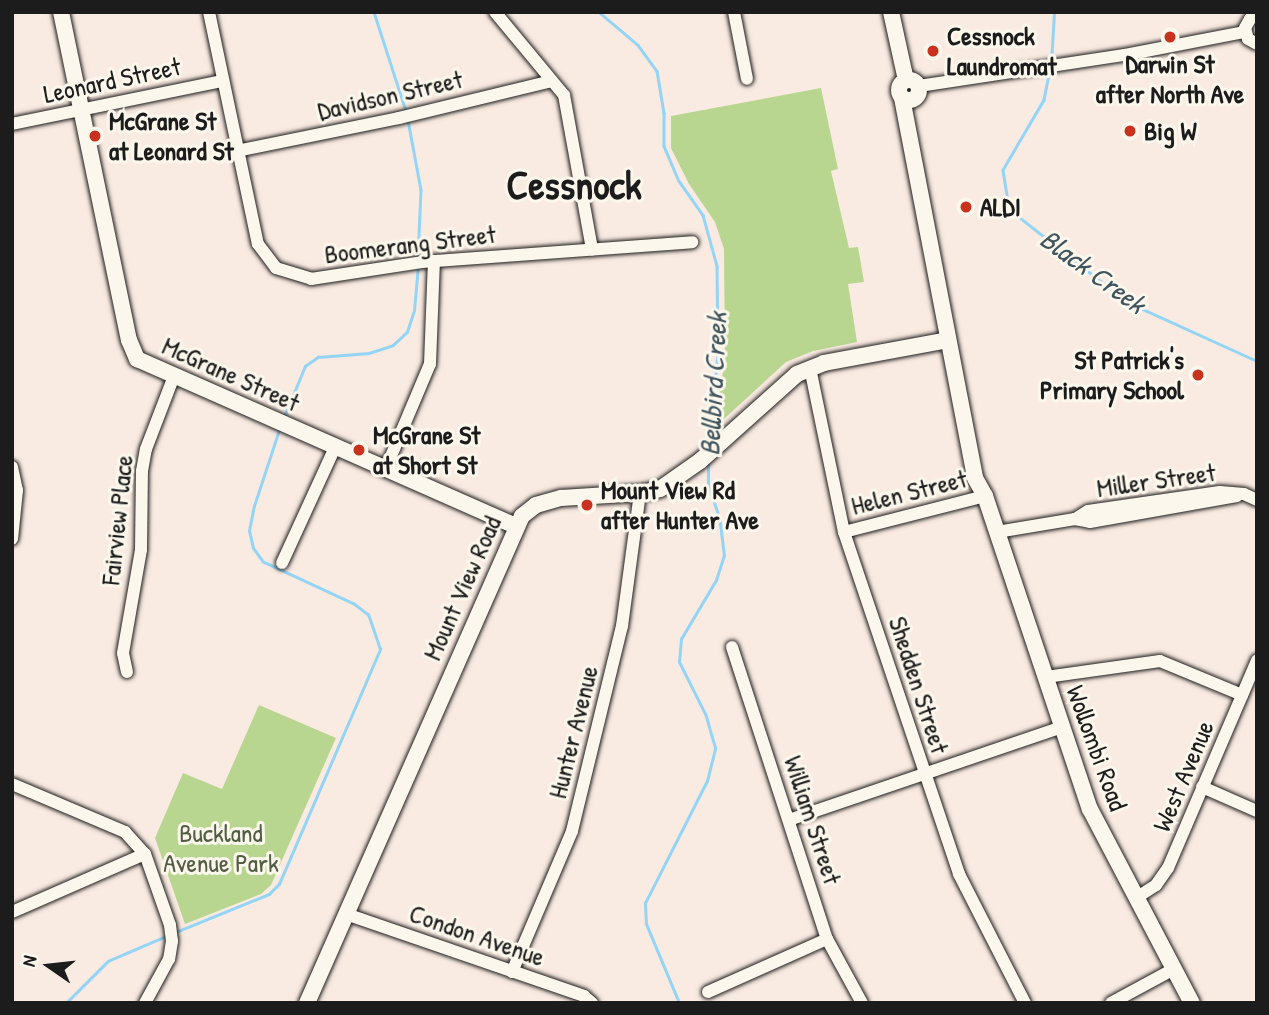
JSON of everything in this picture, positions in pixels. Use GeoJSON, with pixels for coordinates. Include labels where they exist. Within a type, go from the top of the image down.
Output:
{"type":"FeatureCollection","features":[{"type":"Feature","properties":{"kind":"main road","name":"McGrane Street"},"geometry":{"type":"LineString","coordinates":[[61,12],[131,346],[141,362],[515,526]]}},
{"type":"Feature","properties":{"kind":"main road","name":"Wollombi Road"},"geometry":{"type":"LineString","coordinates":[[891,12],[911,90],[948,295],[985,476],[985,496]]}},
{"type":"Feature","properties":{"kind":"main road","name":"Wollombi Road"},"geometry":{"type":"LineString","coordinates":[[911,90],[909,122],[975,478],[985,496],[1090,809],[1192,1003]]}},
{"type":"Feature","properties":{"kind":"main road"},"geometry":{"type":"LineString","coordinates":[[948,295],[951,328],[948,340],[954,346],[964,378]]}},
{"type":"Feature","properties":{"kind":"main road","name":"Mount View Road"},"geometry":{"type":"LineString","coordinates":[[307,1003],[515,526],[528,511],[551,500],[640,493],[669,485],[716,447],[781,386],[810,368],[948,340]]}},
{"type":"Feature","properties":{"kind":"street","name":"Boomerang Street"},"geometry":{"type":"LineString","coordinates":[[209,12],[258,244],[276,268],[311,279],[423,262],[692,242]]}},
{"type":"Feature","properties":{"kind":"street"},"geometry":{"type":"LineString","coordinates":[[495,12],[564,95],[592,249]]}},
{"type":"Feature","properties":{"kind":"street"},"geometry":{"type":"LineString","coordinates":[[734,12],[747,79]]}},
{"type":"Feature","properties":{"kind":"street"},"geometry":{"type":"LineString","coordinates":[[1256,14],[1247,22],[1245,32],[1248,39],[1257,44]]}},
{"type":"Feature","properties":{"kind":"street"},"geometry":{"type":"LineString","coordinates":[[911,90],[1245,32]]}},
{"type":"Feature","properties":{"kind":"street","name":"Leonard Street"},"geometry":{"type":"LineString","coordinates":[[12,124],[222,80]]}},
{"type":"Feature","properties":{"kind":"street","name":"Davidson Street"},"geometry":{"type":"LineString","coordinates":[[237,151],[399,118],[552,81]]}},
{"type":"Feature","properties":{"kind":"street"},"geometry":{"type":"LineString","coordinates":[[386,468],[430,364],[423,262]]}},
{"type":"Feature","properties":{"kind":"street","name":"Shedden Street"},"geometry":{"type":"LineString","coordinates":[[810,368],[844,532],[925,775],[959,874],[1025,1003]]}},
{"type":"Feature","properties":{"kind":"street","name":"Fairview Place"},"geometry":{"type":"LineString","coordinates":[[127,672],[123,653],[141,550],[142,471],[146,449],[174,376]]}},
{"type":"Feature","properties":{"kind":"street"},"geometry":{"type":"LineString","coordinates":[[282,563],[335,447]]}},
{"type":"Feature","properties":{"kind":"street"},"geometry":{"type":"LineString","coordinates":[[12,467],[17,490],[12,539]]}},
{"type":"Feature","properties":{"kind":"street","name":"Hunter Avenue"},"geometry":{"type":"LineString","coordinates":[[512,972],[572,831],[622,626],[640,493]]}},
{"type":"Feature","properties":{"kind":"street","name":"Miller Street"},"geometry":{"type":"LineString","coordinates":[[997,532],[1075,519],[1088,511],[1208,494],[1244,494],[1257,500]]}},
{"type":"Feature","properties":{"kind":"street","name":"Helen Street"},"geometry":{"type":"LineString","coordinates":[[844,532],[985,496]]}},
{"type":"Feature","properties":{"kind":"street","name":"William Street"},"geometry":{"type":"LineString","coordinates":[[732,647],[827,939],[862,1003]]}},
{"type":"Feature","properties":{"kind":"street","name":"West Avenue"},"geometry":{"type":"LineString","coordinates":[[1136,898],[1164,875],[1257,660]]}},
{"type":"Feature","properties":{"kind":"street"},"geometry":{"type":"LineString","coordinates":[[1046,677],[1160,661],[1242,695]]}},
{"type":"Feature","properties":{"kind":"street"},"geometry":{"type":"LineString","coordinates":[[789,820],[1062,727]]}},
{"type":"Feature","properties":{"kind":"street"},"geometry":{"type":"LineString","coordinates":[[12,784],[125,832],[145,854],[170,925],[172,942],[169,958],[145,1003]]}},
{"type":"Feature","properties":{"kind":"street"},"geometry":{"type":"LineString","coordinates":[[1202,787],[1257,811]]}},
{"type":"Feature","properties":{"kind":"street"},"geometry":{"type":"LineString","coordinates":[[12,912],[145,854]]}},
{"type":"Feature","properties":{"kind":"street","name":"Condon Avenue"},"geometry":{"type":"LineString","coordinates":[[345,914],[584,996],[592,1003]]}},
{"type":"Feature","properties":{"kind":"street"},"geometry":{"type":"LineString","coordinates":[[708,992],[827,939]]}},
{"type":"Feature","properties":{"kind":"street"},"geometry":{"type":"LineString","coordinates":[[1111,1003],[1174,969]]}},
{"type":"Feature","properties":{"kind":"green space"},"geometry":{"type":"Polygon","coordinates":[[[821,88],[838,169],[831,171],[849,248],[858,247],[864,282],[848,284],[857,342],[813,351],[786,362],[714,428],[725,359],[724,249],[715,222],[689,184],[671,148],[671,116],[821,88]]]}},
{"type":"Feature","properties":{"kind":"green space","name":"Buckland Avenue Park"},"geometry":{"type":"Polygon","coordinates":[[[259,705],[336,738],[271,885],[261,894],[185,924],[155,838],[183,773],[222,789],[259,705]]]}},
{"type":"Feature","properties":{"kind":"waterway"},"geometry":{"type":"LineString","coordinates":[[374,12],[407,114]]}},
{"type":"Feature","properties":{"kind":"waterway","name":"Bellbird Creek"},"geometry":{"type":"LineString","coordinates":[[599,12],[638,45],[657,71],[664,113],[664,146],[679,181],[703,215],[717,266],[718,354],[709,444]]}},
{"type":"Feature","properties":{"kind":"waterway","name":"Black Creek"},"geometry":{"type":"LineString","coordinates":[[1051,63],[1054,12]]}},
{"type":"Feature","properties":{"kind":"waterway","name":"Black Creek"},"geometry":{"type":"LineString","coordinates":[[1050,69],[1044,100],[1003,170],[1009,209],[1127,302],[1257,361]]}},
{"type":"Feature","properties":{"kind":"waterway"},"geometry":{"type":"LineString","coordinates":[[408,120],[421,190],[418,259]]}},
{"type":"Feature","properties":{"kind":"waterway"},"geometry":{"type":"LineString","coordinates":[[284,417],[305,366],[318,357],[369,353],[393,345],[407,332],[414,310],[418,266]]}},
{"type":"Feature","properties":{"kind":"waterway"},"geometry":{"type":"LineString","coordinates":[[176,932],[269,894],[279,884],[380,649],[368,615],[354,604],[263,562],[253,548],[249,531],[254,506],[279,430]]}},
{"type":"Feature","properties":{"kind":"waterway","name":"Bellbird Creek"},"geometry":{"type":"LineString","coordinates":[[679,1003],[646,924],[645,903],[707,781],[715,748],[706,716],[679,662],[681,639],[716,580],[724,556],[720,521],[708,485],[708,462]]}},
{"type":"Feature","properties":{"kind":"waterway"},"geometry":{"type":"LineString","coordinates":[[66,1003],[108,961],[166,936]]}},
{"type":"Feature","properties":{"kind":"place","name":"Darwin St after North Ave"},"geometry":{"type":"Point","coordinates":[1170,37]}},
{"type":"Feature","properties":{"kind":"place","name":"Cessnock Laundromat"},"geometry":{"type":"Point","coordinates":[933,51]}},
{"type":"Feature","properties":{"kind":"place","name":"Big W"},"geometry":{"type":"Point","coordinates":[1130,131]}},
{"type":"Feature","properties":{"kind":"place","name":"McGrane St at Leonard St"},"geometry":{"type":"Point","coordinates":[95,136]}},
{"type":"Feature","properties":{"kind":"place","name":"ALDI"},"geometry":{"type":"Point","coordinates":[966,207]}},
{"type":"Feature","properties":{"kind":"place","name":"St Patrick's Primary School"},"geometry":{"type":"Point","coordinates":[1198,375]}},
{"type":"Feature","properties":{"kind":"place","name":"McGrane St at Short St"},"geometry":{"type":"Point","coordinates":[359,450]}},
{"type":"Feature","properties":{"kind":"place","name":"Mount View Rd after Hunter Ave"},"geometry":{"type":"Point","coordinates":[587,505]}},
{"type":"Feature","properties":{"kind":"district","name":"Cessnock"},"geometry":{"type":"Point","coordinates":[574,184]}}]}
